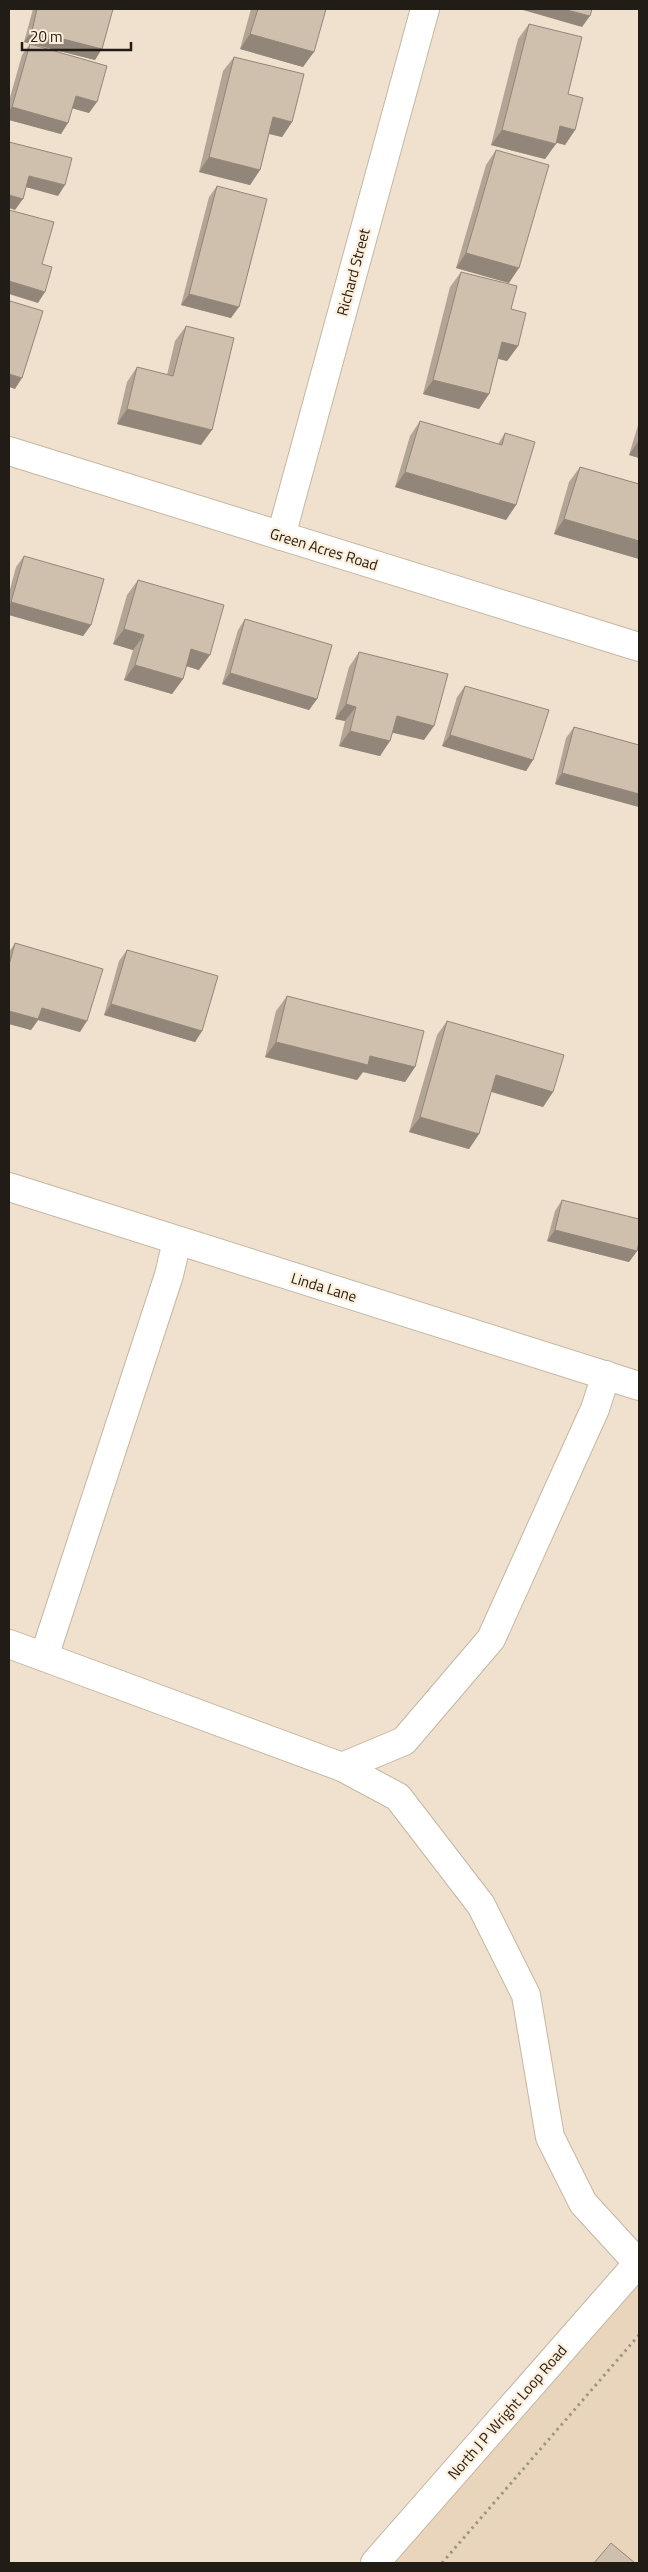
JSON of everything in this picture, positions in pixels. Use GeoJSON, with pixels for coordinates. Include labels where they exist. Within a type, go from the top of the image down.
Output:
{"type":"FeatureCollection","features":[{"type":"Feature","properties":{"kind":"street","name":"Richard Street"},"geometry":{"type":"LineString","coordinates":[[280,536],[425,9]]}},
{"type":"Feature","properties":{"kind":"street","name":"Green Acres Road"},"geometry":{"type":"LineString","coordinates":[[9,451],[639,647]]}},
{"type":"Feature","properties":{"kind":"street","name":"Linda Lane"},"geometry":{"type":"LineString","coordinates":[[9,1187],[639,1386]]}},
{"type":"Feature","properties":{"kind":"street"},"geometry":{"type":"LineString","coordinates":[[44,1657],[169,1275],[178,1240]]}},
{"type":"Feature","properties":{"kind":"street"},"geometry":{"type":"LineString","coordinates":[[342,1767],[404,1741],[491,1639],[595,1409],[606,1376]]}},
{"type":"Feature","properties":{"kind":"street"},"geometry":{"type":"LineString","coordinates":[[9,1644],[342,1767],[398,1798],[481,1905],[526,1995],[550,2137],[583,2203],[638,2262]]}},
{"type":"Feature","properties":{"kind":"street","name":"North J P Wright Loop Road"},"geometry":{"type":"LineString","coordinates":[[375,2563],[638,2262]]}},
{"type":"Feature","properties":{"kind":"path"},"geometry":{"type":"LineString","coordinates":[[442,2563],[639,2335]]}},
{"type":"Feature","properties":{"kind":"shaded area"},"geometry":{"type":"Polygon","coordinates":[[[639,2262],[639,2563],[375,2563],[639,2262]]]}},
{"type":"Feature","properties":{"kind":"building"},"geometry":{"type":"Polygon","coordinates":[[[37,9],[113,9],[102,49],[32,31],[37,9]]]}},
{"type":"Feature","properties":{"kind":"building"},"geometry":{"type":"Polygon","coordinates":[[[258,9],[326,9],[314,52],[250,34],[258,9]]]}},
{"type":"Feature","properties":{"kind":"building"},"geometry":{"type":"Polygon","coordinates":[[[563,9],[592,9],[590,16],[563,9]]]}},
{"type":"Feature","properties":{"kind":"building"},"geometry":{"type":"Polygon","coordinates":[[[529,24],[582,37],[568,94],[583,98],[575,130],[560,126],[556,144],[502,130],[529,24]]]}},
{"type":"Feature","properties":{"kind":"building"},"geometry":{"type":"Polygon","coordinates":[[[30,44],[107,66],[97,102],[76,96],[68,123],[12,107],[30,44]]]}},
{"type":"Feature","properties":{"kind":"building"},"geometry":{"type":"Polygon","coordinates":[[[234,57],[304,74],[292,122],[273,117],[260,170],[209,157],[234,57]]]}},
{"type":"Feature","properties":{"kind":"building"},"geometry":{"type":"Polygon","coordinates":[[[9,142],[72,158],[65,185],[29,176],[23,199],[9,195],[9,142]]]}},
{"type":"Feature","properties":{"kind":"building"},"geometry":{"type":"Polygon","coordinates":[[[496,150],[549,165],[519,268],[466,253],[496,150]]]}},
{"type":"Feature","properties":{"kind":"building"},"geometry":{"type":"Polygon","coordinates":[[[217,186],[267,199],[239,307],[189,294],[217,186]]]}},
{"type":"Feature","properties":{"kind":"building"},"geometry":{"type":"Polygon","coordinates":[[[9,210],[54,222],[42,264],[52,267],[45,292],[9,281],[9,210]]]}},
{"type":"Feature","properties":{"kind":"building"},"geometry":{"type":"Polygon","coordinates":[[[461,272],[517,286],[511,309],[526,313],[518,346],[502,342],[489,394],[433,380],[461,272]]]}},
{"type":"Feature","properties":{"kind":"building"},"geometry":{"type":"Polygon","coordinates":[[[10,301],[43,311],[22,378],[9,374],[10,301]]]}},
{"type":"Feature","properties":{"kind":"building"},"geometry":{"type":"Polygon","coordinates":[[[186,326],[234,338],[212,430],[127,409],[137,367],[173,376],[186,326]]]}},
{"type":"Feature","properties":{"kind":"building"},"geometry":{"type":"Polygon","coordinates":[[[420,421],[502,445],[505,433],[535,442],[516,505],[405,472],[420,421]]]}},
{"type":"Feature","properties":{"kind":"building"},"geometry":{"type":"Polygon","coordinates":[[[580,467],[639,484],[639,541],[564,519],[580,467]]]}},
{"type":"Feature","properties":{"kind":"building"},"geometry":{"type":"Polygon","coordinates":[[[24,556],[104,579],[91,625],[11,602],[24,556]]]}},
{"type":"Feature","properties":{"kind":"building"},"geometry":{"type":"Polygon","coordinates":[[[138,580],[224,605],[210,655],[191,649],[183,679],[135,665],[144,635],[124,629],[138,580]]]}},
{"type":"Feature","properties":{"kind":"building"},"geometry":{"type":"Polygon","coordinates":[[[245,619],[332,645],[317,699],[230,673],[245,619]]]}},
{"type":"Feature","properties":{"kind":"building"},"geometry":{"type":"Polygon","coordinates":[[[359,652],[448,674],[434,726],[397,716],[390,741],[350,731],[356,707],[346,704],[359,652]]]}},
{"type":"Feature","properties":{"kind":"building"},"geometry":{"type":"Polygon","coordinates":[[[465,686],[549,710],[533,760],[450,735],[465,686]]]}},
{"type":"Feature","properties":{"kind":"building"},"geometry":{"type":"Polygon","coordinates":[[[574,727],[639,745],[639,794],[562,773],[574,727]]]}},
{"type":"Feature","properties":{"kind":"building"},"geometry":{"type":"Polygon","coordinates":[[[15,943],[103,969],[87,1021],[42,1008],[38,1019],[9,1011],[9,965],[15,943]]]}},
{"type":"Feature","properties":{"kind":"building"},"geometry":{"type":"Polygon","coordinates":[[[127,950],[218,976],[202,1031],[111,1004],[127,950]]]}},
{"type":"Feature","properties":{"kind":"building"},"geometry":{"type":"Polygon","coordinates":[[[287,996],[424,1031],[415,1067],[370,1056],[368,1065],[276,1042],[287,996]]]}},
{"type":"Feature","properties":{"kind":"building"},"geometry":{"type":"Polygon","coordinates":[[[447,1021],[564,1055],[553,1092],[496,1075],[479,1134],[420,1117],[447,1021]]]}},
{"type":"Feature","properties":{"kind":"building"},"geometry":{"type":"Polygon","coordinates":[[[562,1200],[639,1219],[637,1251],[555,1230],[562,1200]]]}},
{"type":"Feature","properties":{"kind":"building"},"geometry":{"type":"Polygon","coordinates":[[[611,2543],[635,2563],[594,2563],[611,2543]]]}}]}
